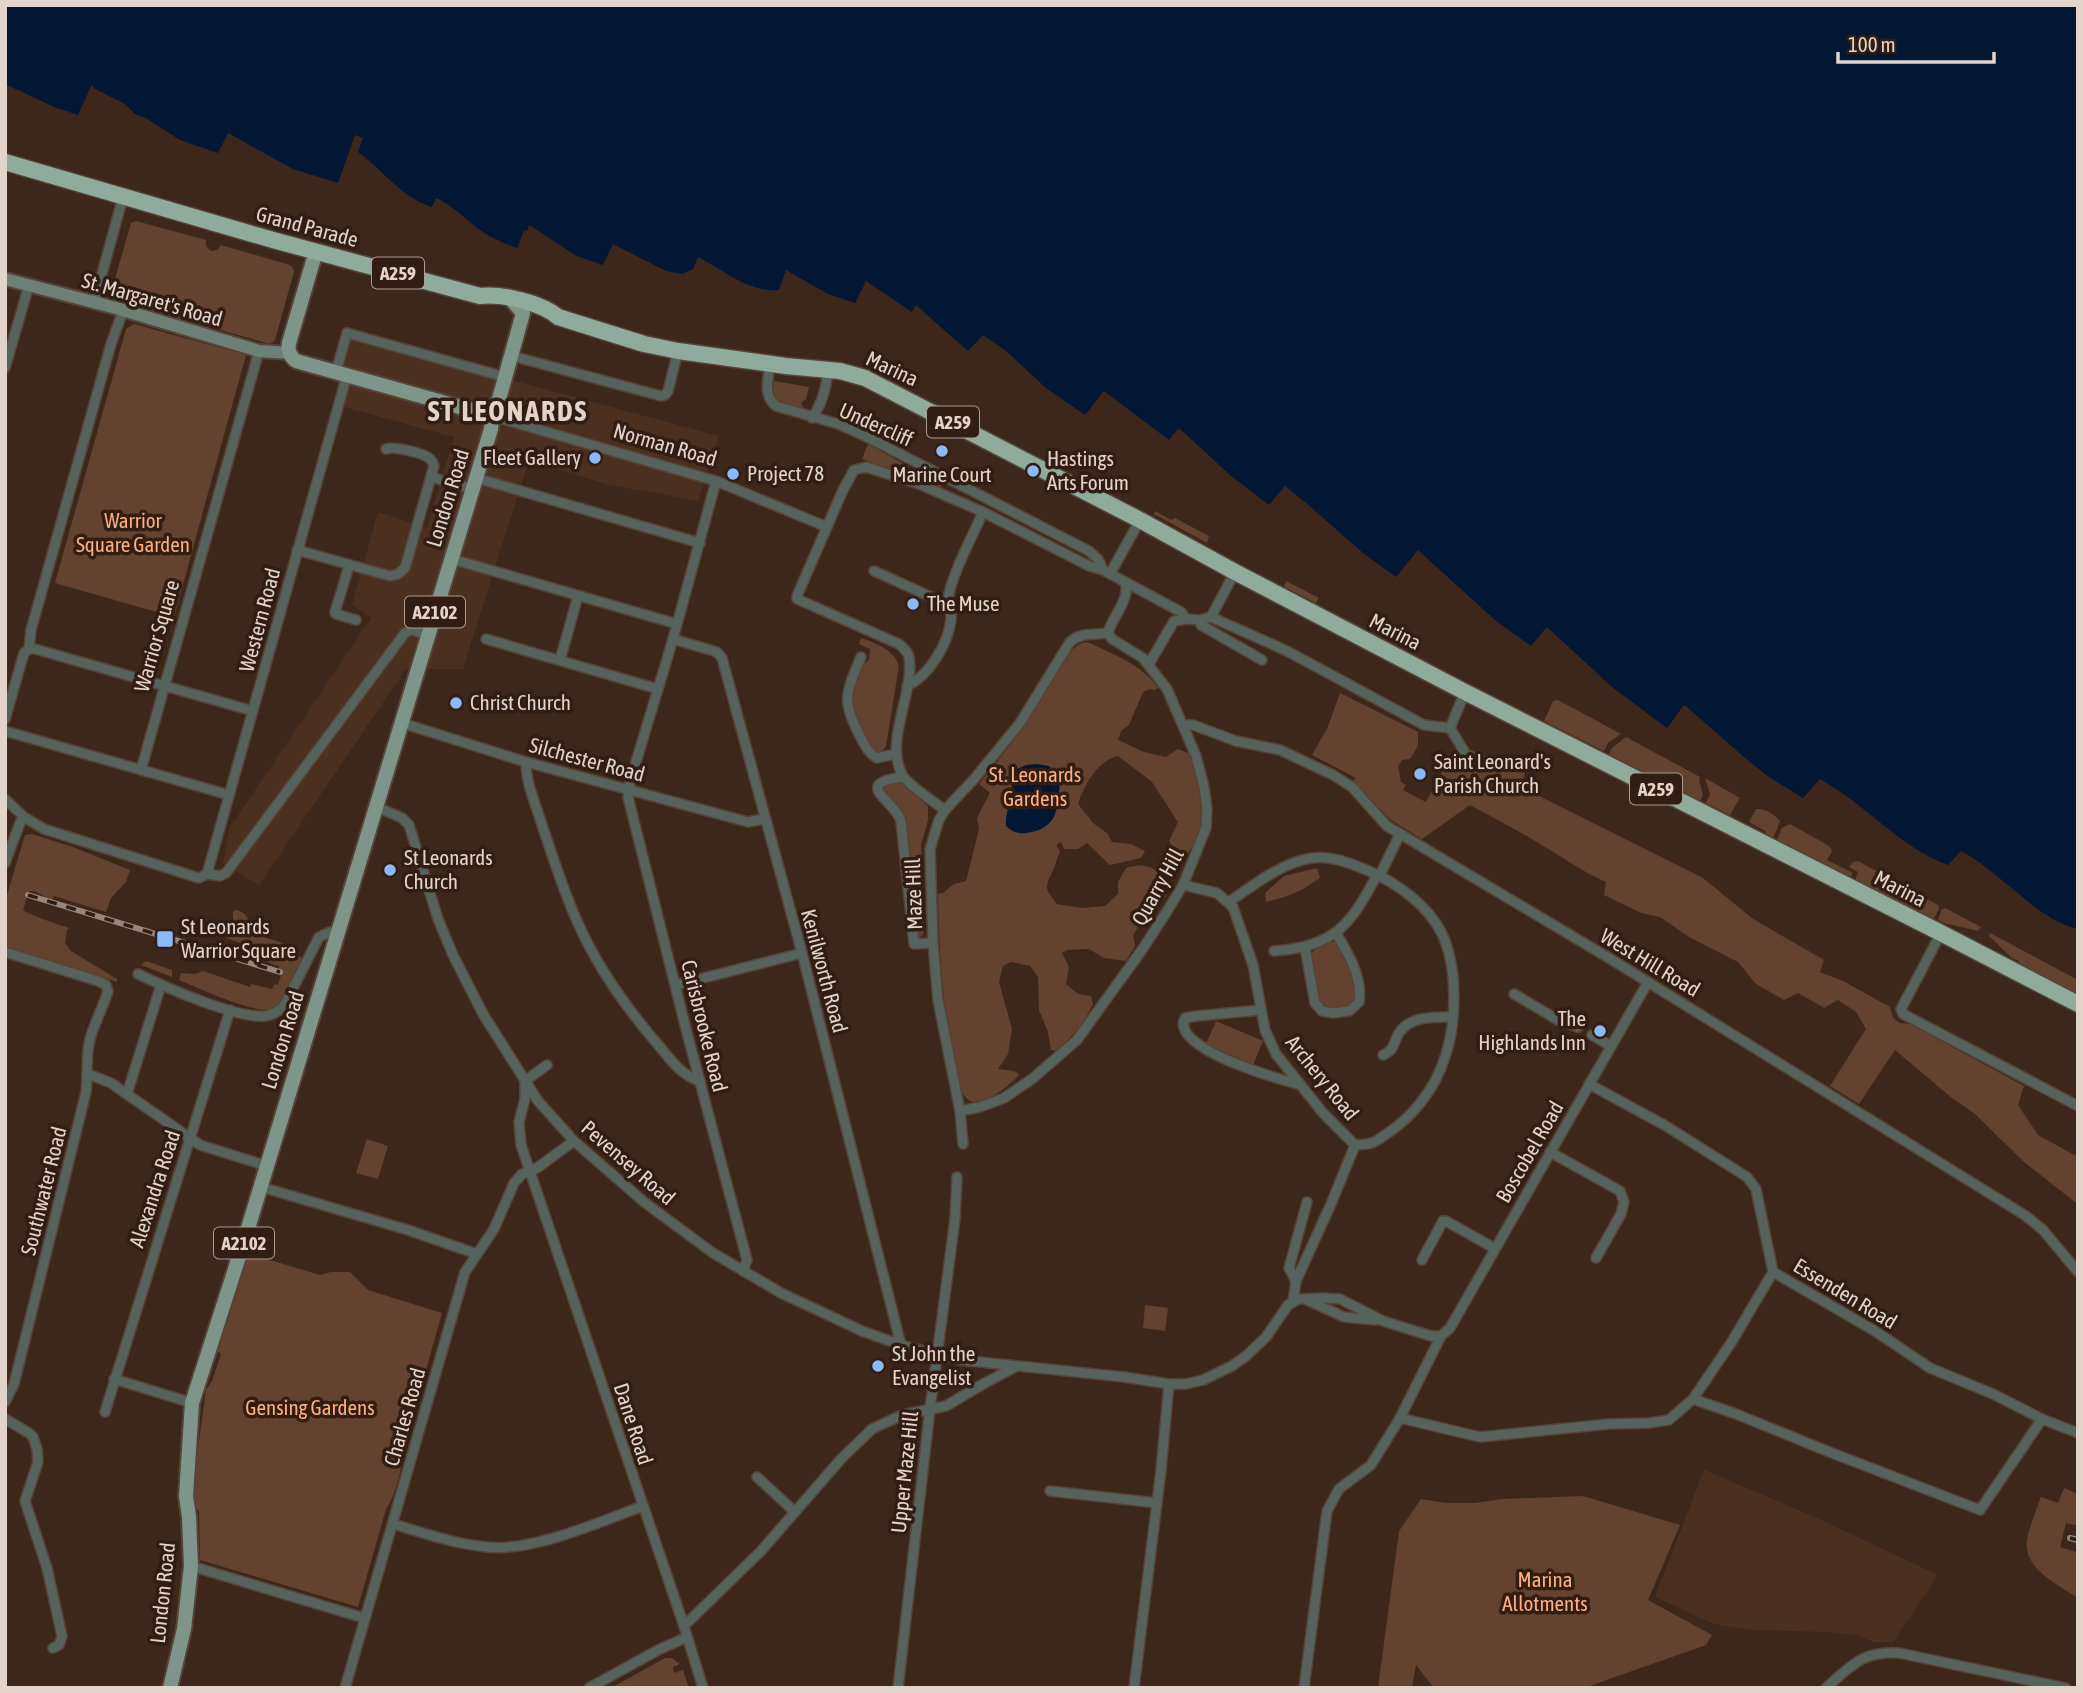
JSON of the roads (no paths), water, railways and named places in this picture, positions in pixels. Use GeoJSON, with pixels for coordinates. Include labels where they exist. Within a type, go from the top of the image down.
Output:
{"type":"FeatureCollection","features":[{"type":"Feature","properties":{"kind":"highway","name":"A259"},"geometry":{"type":"LineString","coordinates":[[5,162],[124,197]]}},
{"type":"Feature","properties":{"kind":"highway","name":"Grand Parade"},"geometry":{"type":"LineString","coordinates":[[124,197],[480,296],[488,303],[523,313],[546,319],[558,317]]}},
{"type":"Feature","properties":{"kind":"highway","name":"Grand Parade"},"geometry":{"type":"LineString","coordinates":[[480,296],[490,294],[510,298],[550,310],[558,317],[644,344],[678,351]]}},
{"type":"Feature","properties":{"kind":"highway","name":"Marina"},"geometry":{"type":"LineString","coordinates":[[678,351],[852,373],[880,385],[1465,692],[2078,1004]]}},
{"type":"Feature","properties":{"kind":"main road"},"geometry":{"type":"LineString","coordinates":[[289,353],[289,343],[316,251]]}},
{"type":"Feature","properties":{"kind":"main road"},"geometry":{"type":"LineString","coordinates":[[510,298],[523,313]]}},
{"type":"Feature","properties":{"kind":"main road","name":"London Road"},"geometry":{"type":"LineString","coordinates":[[170,1688],[184,1629],[191,1566],[186,1496],[192,1403],[339,934],[492,429],[492,416],[496,410],[523,313]]}},
{"type":"Feature","properties":{"kind":"main road","name":"Norman Road"},"geometry":{"type":"LineString","coordinates":[[289,353],[296,360],[341,374],[492,416]]}},
{"type":"Feature","properties":{"kind":"street"},"geometry":{"type":"LineString","coordinates":[[94,303],[124,197]]}},
{"type":"Feature","properties":{"kind":"street","name":"St. Margaret's Road"},"geometry":{"type":"LineString","coordinates":[[5,279],[259,351],[289,353]]}},
{"type":"Feature","properties":{"kind":"street"},"geometry":{"type":"LineString","coordinates":[[5,368],[29,285]]}},
{"type":"Feature","properties":{"kind":"street"},"geometry":{"type":"LineString","coordinates":[[29,649],[31,630],[111,344],[123,311]]}},
{"type":"Feature","properties":{"kind":"street","name":"Western Road"},"geometry":{"type":"LineString","coordinates":[[206,874],[298,550],[341,374],[347,333],[505,377]]}},
{"type":"Feature","properties":{"kind":"street","name":"Warrior Square"},"geometry":{"type":"LineString","coordinates":[[141,770],[259,351]]}},
{"type":"Feature","properties":{"kind":"street"},"geometry":{"type":"LineString","coordinates":[[512,356],[661,396],[668,391],[678,351]]}},
{"type":"Feature","properties":{"kind":"street","name":"Undercliff"},"geometry":{"type":"LineString","coordinates":[[770,364],[767,393],[771,403],[781,409],[838,424],[865,436],[1089,551],[1107,572]]}},
{"type":"Feature","properties":{"kind":"street"},"geometry":{"type":"LineString","coordinates":[[812,418],[826,389],[828,369]]}},
{"type":"Feature","properties":{"kind":"street","name":"Norman Road"},"geometry":{"type":"LineString","coordinates":[[492,416],[716,481],[827,527]]}},
{"type":"Feature","properties":{"kind":"street"},"geometry":{"type":"LineString","coordinates":[[298,550],[390,576],[405,568],[434,466],[426,456],[397,448],[386,449]]}},
{"type":"Feature","properties":{"kind":"street"},"geometry":{"type":"LineString","coordinates":[[945,810],[903,777],[895,754],[907,686],[907,652],[900,644],[797,599],[850,475],[859,468],[866,467],[919,484],[983,512],[1089,566],[1107,572],[1181,612],[1186,619]]}},
{"type":"Feature","properties":{"kind":"street"},"geometry":{"type":"LineString","coordinates":[[431,477],[474,484],[700,543]]}},
{"type":"Feature","properties":{"kind":"street"},"geometry":{"type":"LineString","coordinates":[[628,789],[716,481]]}},
{"type":"Feature","properties":{"kind":"street"},"geometry":{"type":"LineString","coordinates":[[907,686],[923,677],[936,658],[951,624],[949,595],[983,512]]}},
{"type":"Feature","properties":{"kind":"street"},"geometry":{"type":"LineString","coordinates":[[1107,572],[1140,520]]}},
{"type":"Feature","properties":{"kind":"street"},"geometry":{"type":"LineString","coordinates":[[452,559],[677,624]]}},
{"type":"Feature","properties":{"kind":"street"},"geometry":{"type":"LineString","coordinates":[[349,566],[335,612],[356,620]]}},
{"type":"Feature","properties":{"kind":"street"},"geometry":{"type":"LineString","coordinates":[[874,571],[951,606]]}},
{"type":"Feature","properties":{"kind":"street"},"geometry":{"type":"LineString","coordinates":[[1211,617],[1235,572]]}},
{"type":"Feature","properties":{"kind":"street"},"geometry":{"type":"LineString","coordinates":[[1125,582],[1128,589],[1126,596],[1108,633],[1112,639],[1135,652],[1149,664],[1174,621],[1211,617],[1287,650],[1424,725],[1450,728]]}},
{"type":"Feature","properties":{"kind":"street"},"geometry":{"type":"LineString","coordinates":[[560,660],[578,596]]}},
{"type":"Feature","properties":{"kind":"street"},"geometry":{"type":"LineString","coordinates":[[1199,620],[1201,625],[1262,660]]}},
{"type":"Feature","properties":{"kind":"street"},"geometry":{"type":"LineString","coordinates":[[5,799],[24,817],[44,829],[199,878],[206,874],[220,876],[226,873],[405,633],[411,630],[429,635]]}},
{"type":"Feature","properties":{"kind":"street","name":"Maze Hill"},"geometry":{"type":"LineString","coordinates":[[963,1144],[960,1111],[942,1027],[933,943],[930,849],[945,810],[1020,723],[1070,642],[1084,634],[1108,633]]}},
{"type":"Feature","properties":{"kind":"street"},"geometry":{"type":"LineString","coordinates":[[486,639],[658,689]]}},
{"type":"Feature","properties":{"kind":"street","name":"Kenilworth Road"},"geometry":{"type":"LineString","coordinates":[[673,639],[717,652],[722,658],[802,953],[901,1345]]}},
{"type":"Feature","properties":{"kind":"street"},"geometry":{"type":"LineString","coordinates":[[5,719],[24,653],[29,649],[253,711]]}},
{"type":"Feature","properties":{"kind":"street"},"geometry":{"type":"LineString","coordinates":[[861,657],[847,691],[849,716],[870,754],[877,758],[895,754]]}},
{"type":"Feature","properties":{"kind":"street","name":"Quarry Hill"},"geometry":{"type":"LineString","coordinates":[[960,1111],[1004,1098],[1032,1079],[1077,1040],[1144,947],[1183,885],[1206,828],[1204,787],[1183,725],[1167,689],[1149,664]]}},
{"type":"Feature","properties":{"kind":"street"},"geometry":{"type":"LineString","coordinates":[[1450,728],[1465,692]]}},
{"type":"Feature","properties":{"kind":"street","name":"Silchester Road"},"geometry":{"type":"LineString","coordinates":[[402,723],[526,762],[748,822],[765,818]]}},
{"type":"Feature","properties":{"kind":"street","name":"West Hill Road"},"geometry":{"type":"LineString","coordinates":[[1183,725],[1193,725],[1236,741],[1280,750],[1333,775],[1352,787],[1387,826],[1647,982],[2026,1216],[2043,1230],[2078,1272]]}},
{"type":"Feature","properties":{"kind":"street"},"geometry":{"type":"LineString","coordinates":[[1450,728],[1464,751]]}},
{"type":"Feature","properties":{"kind":"street"},"geometry":{"type":"LineString","coordinates":[[5,731],[229,795]]}},
{"type":"Feature","properties":{"kind":"street"},"geometry":{"type":"LineString","coordinates":[[526,762],[527,780],[560,879],[595,957],[611,984],[652,1038],[677,1067],[691,1079],[700,1081]]}},
{"type":"Feature","properties":{"kind":"street"},"geometry":{"type":"LineString","coordinates":[[903,777],[885,779],[878,790],[881,797],[899,814],[901,821],[914,944],[933,943]]}},
{"type":"Feature","properties":{"kind":"street","name":"Carisbrooke Road"},"geometry":{"type":"LineString","coordinates":[[628,789],[747,1260],[743,1271]]}},
{"type":"Feature","properties":{"kind":"street","name":"Pevensey Road"},"geometry":{"type":"LineString","coordinates":[[377,807],[402,818],[409,825],[438,919],[453,955],[483,1014],[552,1118],[608,1172],[677,1228],[713,1254],[782,1293],[862,1331],[901,1345],[960,1360],[1169,1384],[1203,1380],[1239,1361],[1266,1337],[1293,1301]]}},
{"type":"Feature","properties":{"kind":"street"},"geometry":{"type":"LineString","coordinates":[[5,863],[24,817]]}},
{"type":"Feature","properties":{"kind":"street"},"geometry":{"type":"LineString","coordinates":[[1274,951],[1305,948],[1336,933],[1348,923],[1400,834]]}},
{"type":"Feature","properties":{"kind":"street","name":"Archery Road"},"geometry":{"type":"LineString","coordinates":[[1327,857],[1341,860],[1378,875],[1415,898],[1441,931],[1452,964],[1452,1017],[1446,1055],[1440,1070],[1414,1112],[1398,1127],[1371,1143],[1355,1145],[1323,1113],[1276,1054],[1265,1030],[1242,930],[1229,902],[1280,868],[1305,859],[1327,857]]}},
{"type":"Feature","properties":{"kind":"street"},"geometry":{"type":"LineString","coordinates":[[1183,885],[1217,894],[1229,902]]}},
{"type":"Feature","properties":{"kind":"street"},"geometry":{"type":"LineString","coordinates":[[138,974],[230,1010],[267,1016],[284,1006],[319,937],[330,932],[339,934]]}},
{"type":"Feature","properties":{"kind":"street"},"geometry":{"type":"LineString","coordinates":[[1305,948],[1315,1003],[1322,1011],[1349,1011],[1359,1002],[1358,980],[1336,933]]}},
{"type":"Feature","properties":{"kind":"street"},"geometry":{"type":"LineString","coordinates":[[1941,933],[1901,1009],[1903,1014],[2078,1106]]}},
{"type":"Feature","properties":{"kind":"street","name":"Southwater Road"},"geometry":{"type":"LineString","coordinates":[[5,952],[98,981],[107,988],[104,1004],[90,1038],[86,1092],[17,1374],[5,1402]]}},
{"type":"Feature","properties":{"kind":"street"},"geometry":{"type":"LineString","coordinates":[[676,985],[802,953]]}},
{"type":"Feature","properties":{"kind":"street","name":"Boscobel Road"},"geometry":{"type":"LineString","coordinates":[[1304,1688],[1327,1511],[1339,1489],[1371,1465],[1400,1418],[1441,1336],[1450,1328],[1647,982]]}},
{"type":"Feature","properties":{"kind":"street"},"geometry":{"type":"LineString","coordinates":[[127,1094],[161,985]]}},
{"type":"Feature","properties":{"kind":"street"},"geometry":{"type":"LineString","coordinates":[[1514,994],[1558,1020],[1578,1027]]}},
{"type":"Feature","properties":{"kind":"street","name":"Alexandra Road"},"geometry":{"type":"LineString","coordinates":[[105,1412],[230,1010]]}},
{"type":"Feature","properties":{"kind":"street"},"geometry":{"type":"LineString","coordinates":[[1261,1010],[1185,1018],[1183,1026],[1196,1042],[1219,1057],[1274,1079],[1299,1084]]}},
{"type":"Feature","properties":{"kind":"street"},"geometry":{"type":"LineString","coordinates":[[1383,1055],[1393,1049],[1398,1033],[1414,1021],[1452,1017]]}},
{"type":"Feature","properties":{"kind":"street"},"geometry":{"type":"LineString","coordinates":[[1592,1035],[1611,1046]]}},
{"type":"Feature","properties":{"kind":"street"},"geometry":{"type":"LineString","coordinates":[[529,1172],[521,1145],[519,1122],[525,1099],[525,1081],[547,1065]]}},
{"type":"Feature","properties":{"kind":"street"},"geometry":{"type":"LineString","coordinates":[[88,1074],[111,1083],[190,1139],[267,1166]]}},
{"type":"Feature","properties":{"kind":"street","name":"Essenden Road"},"geometry":{"type":"LineString","coordinates":[[1589,1084],[1666,1126],[1747,1177],[1756,1189],[1773,1272],[1875,1331],[1930,1368],[2078,1433]]}},
{"type":"Feature","properties":{"kind":"street","name":"Charles Road"},"geometry":{"type":"LineString","coordinates":[[345,1688],[465,1272],[494,1229],[513,1182],[574,1141]]}},
{"type":"Feature","properties":{"kind":"street"},"geometry":{"type":"LineString","coordinates":[[1355,1145],[1296,1281],[1293,1301],[1340,1299],[1383,1321],[1431,1336],[1441,1336]]}},
{"type":"Feature","properties":{"kind":"street"},"geometry":{"type":"LineString","coordinates":[[1550,1152],[1620,1191],[1623,1202],[1621,1214],[1595,1258]]}},
{"type":"Feature","properties":{"kind":"street","name":"Dane Road"},"geometry":{"type":"LineString","coordinates":[[529,1172],[552,1233],[703,1688]]}},
{"type":"Feature","properties":{"kind":"street","name":"Upper Maze Hill"},"geometry":{"type":"LineString","coordinates":[[898,1688],[936,1353],[955,1219],[957,1177]]}},
{"type":"Feature","properties":{"kind":"street"},"geometry":{"type":"LineString","coordinates":[[261,1187],[408,1230],[477,1254]]}},
{"type":"Feature","properties":{"kind":"street"},"geometry":{"type":"LineString","coordinates":[[1296,1281],[1289,1268],[1307,1202]]}},
{"type":"Feature","properties":{"kind":"street"},"geometry":{"type":"LineString","coordinates":[[1422,1260],[1443,1221],[1494,1248]]}},
{"type":"Feature","properties":{"kind":"street"},"geometry":{"type":"LineString","coordinates":[[1400,1418],[1480,1437],[1669,1420],[1693,1399],[1731,1343],[1773,1272]]}},
{"type":"Feature","properties":{"kind":"street"},"geometry":{"type":"LineString","coordinates":[[1304,1299],[1345,1317],[1383,1321]]}},
{"type":"Feature","properties":{"kind":"street"},"geometry":{"type":"LineString","coordinates":[[684,1626],[761,1551],[841,1459],[872,1429],[902,1415],[946,1406],[1017,1366]]}},
{"type":"Feature","properties":{"kind":"street"},"geometry":{"type":"LineString","coordinates":[[114,1380],[192,1403]]}},
{"type":"Feature","properties":{"kind":"street"},"geometry":{"type":"LineString","coordinates":[[1134,1688],[1169,1384]]}},
{"type":"Feature","properties":{"kind":"street"},"geometry":{"type":"LineString","coordinates":[[1693,1399],[1980,1510],[2042,1419]]}},
{"type":"Feature","properties":{"kind":"street"},"geometry":{"type":"LineString","coordinates":[[5,1419],[29,1433],[37,1449],[38,1462],[25,1501],[47,1568],[62,1636],[59,1645],[53,1648]]}},
{"type":"Feature","properties":{"kind":"street"},"geometry":{"type":"LineString","coordinates":[[757,1477],[795,1512]]}},
{"type":"Feature","properties":{"kind":"street"},"geometry":{"type":"LineString","coordinates":[[1050,1491],[1157,1503]]}},
{"type":"Feature","properties":{"kind":"street"},"geometry":{"type":"LineString","coordinates":[[393,1524],[453,1542],[489,1548],[526,1545],[643,1506]]}},
{"type":"Feature","properties":{"kind":"street"},"geometry":{"type":"LineString","coordinates":[[191,1566],[364,1618]]}},
{"type":"Feature","properties":{"kind":"street"},"geometry":{"type":"LineString","coordinates":[[589,1688],[687,1637]]}},
{"type":"Feature","properties":{"kind":"street"},"geometry":{"type":"LineString","coordinates":[[1826,1688],[1856,1661],[1873,1653],[1884,1652],[2066,1688]]}},
{"type":"Feature","properties":{"kind":"water"},"geometry":{"type":"Polygon","coordinates":[[[5,5],[2078,5],[2078,929],[2063,924],[2033,906],[1990,870],[1961,851],[1948,865],[1930,857],[1820,779],[1803,798],[1769,777],[1684,705],[1667,728],[1612,687],[1547,627],[1531,646],[1496,621],[1418,550],[1396,577],[1363,553],[1285,486],[1269,505],[1230,475],[1179,428],[1169,440],[1104,391],[1085,415],[1046,388],[1006,351],[985,336],[968,351],[916,305],[912,312],[866,281],[855,303],[828,294],[786,270],[779,290],[768,290],[737,280],[698,257],[693,269],[682,274],[666,271],[613,244],[603,265],[577,256],[529,225],[527,231],[524,230],[517,248],[486,234],[436,198],[432,207],[411,197],[358,152],[363,138],[355,135],[338,183],[293,169],[228,133],[218,153],[180,140],[93,86],[78,115],[5,84],[5,5]]]}},
{"type":"Feature","properties":{"kind":"water"},"geometry":{"type":"Polygon","coordinates":[[[1037,764],[1049,766],[1060,779],[1055,815],[1051,822],[1037,831],[1015,832],[1006,826],[1006,819],[1015,770],[1037,764]]]}},
{"type":"Feature","properties":{"kind":"railway"},"geometry":{"type":"LineString","coordinates":[[28,895],[280,972]]}},
{"type":"Feature","properties":{"kind":"railway"},"geometry":{"type":"LineString","coordinates":[[2070,1538],[2078,1540]]}},
{"type":"Feature","properties":{"kind":"place","name":"Marine Court"},"geometry":{"type":"Point","coordinates":[942,451]}},
{"type":"Feature","properties":{"kind":"place","name":"Fleet Gallery"},"geometry":{"type":"Point","coordinates":[595,458]}},
{"type":"Feature","properties":{"kind":"place","name":"Hastings Arts Forum"},"geometry":{"type":"Point","coordinates":[1033,471]}},
{"type":"Feature","properties":{"kind":"place","name":"Project 78"},"geometry":{"type":"Point","coordinates":[733,474]}},
{"type":"Feature","properties":{"kind":"place","name":"The Muse"},"geometry":{"type":"Point","coordinates":[913,604]}},
{"type":"Feature","properties":{"kind":"place","name":"Christ Church"},"geometry":{"type":"Point","coordinates":[456,703]}},
{"type":"Feature","properties":{"kind":"place","name":"Saint Leonard's Parish Church"},"geometry":{"type":"Point","coordinates":[1420,774]}},
{"type":"Feature","properties":{"kind":"place","name":"St Leonards Church"},"geometry":{"type":"Point","coordinates":[390,870]}},
{"type":"Feature","properties":{"kind":"place","name":"St Leonards Warrior Square"},"geometry":{"type":"Point","coordinates":[165,939]}},
{"type":"Feature","properties":{"kind":"place","name":"The Highlands Inn"},"geometry":{"type":"Point","coordinates":[1600,1031]}},
{"type":"Feature","properties":{"kind":"place","name":"St John the Evangelist"},"geometry":{"type":"Point","coordinates":[878,1366]}},
{"type":"Feature","properties":{"kind":"district","name":"ST LEONARDS"},"geometry":{"type":"Point","coordinates":[508,411]}},
{"type":"Feature","properties":{"kind":"park label","name":"Warrior Square Garden"},"geometry":{"type":"Point","coordinates":[133,533]}},
{"type":"Feature","properties":{"kind":"park label","name":"St. Leonards Gardens"},"geometry":{"type":"Point","coordinates":[1035,787]}},
{"type":"Feature","properties":{"kind":"park label","name":"Gensing Gardens"},"geometry":{"type":"Point","coordinates":[310,1408]}},
{"type":"Feature","properties":{"kind":"park label","name":"Marina Allotments"},"geometry":{"type":"Point","coordinates":[1545,1592]}}]}
